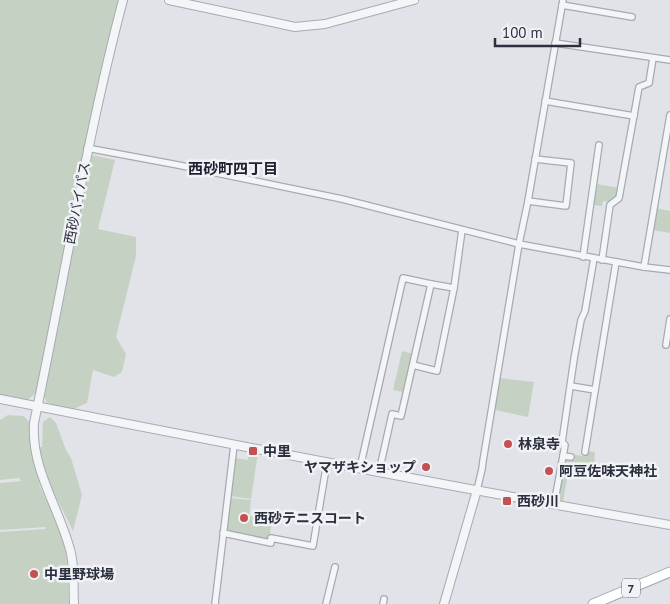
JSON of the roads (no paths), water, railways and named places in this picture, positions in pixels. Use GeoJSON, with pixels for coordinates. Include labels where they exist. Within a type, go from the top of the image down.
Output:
{"type":"FeatureCollection","features":[{"type":"Feature","properties":{"kind":"main road","name":"7"},"geometry":{"type":"LineString","coordinates":[[593,604],[670,572]]}},
{"type":"Feature","properties":{"kind":"street","name":"西砂バイパス"},"geometry":{"type":"LineString","coordinates":[[74,604],[70,547],[43,480],[35,452],[34,423],[87,148],[123,0]]}},
{"type":"Feature","properties":{"kind":"street"},"geometry":{"type":"LineString","coordinates":[[169,0],[295,27],[325,24],[414,0]]}},
{"type":"Feature","properties":{"kind":"street"},"geometry":{"type":"LineString","coordinates":[[444,604],[482,469],[519,244],[563,3],[632,18]]}},
{"type":"Feature","properties":{"kind":"street"},"geometry":{"type":"LineString","coordinates":[[555,43],[670,60]]}},
{"type":"Feature","properties":{"kind":"street"},"geometry":{"type":"LineString","coordinates":[[602,260],[610,205],[619,198],[639,88],[649,83],[653,58]]}},
{"type":"Feature","properties":{"kind":"street"},"geometry":{"type":"LineString","coordinates":[[545,101],[634,116]]}},
{"type":"Feature","properties":{"kind":"street"},"geometry":{"type":"LineString","coordinates":[[644,267],[670,115]]}},
{"type":"Feature","properties":{"kind":"street"},"geometry":{"type":"LineString","coordinates":[[584,256],[599,145]]}},
{"type":"Feature","properties":{"kind":"street"},"geometry":{"type":"LineString","coordinates":[[87,148],[342,199],[519,244],[602,260],[670,270]]}},
{"type":"Feature","properties":{"kind":"street"},"geometry":{"type":"LineString","coordinates":[[528,201],[566,206],[572,162],[535,159]]}},
{"type":"Feature","properties":{"kind":"street"},"geometry":{"type":"LineString","coordinates":[[413,365],[438,371],[454,288],[462,230]]}},
{"type":"Feature","properties":{"kind":"street"},"geometry":{"type":"LineString","coordinates":[[554,505],[565,445],[562,442],[570,386],[594,258]]}},
{"type":"Feature","properties":{"kind":"street"},"geometry":{"type":"LineString","coordinates":[[585,452],[616,262]]}},
{"type":"Feature","properties":{"kind":"street"},"geometry":{"type":"LineString","coordinates":[[360,468],[403,278],[454,288]]}},
{"type":"Feature","properties":{"kind":"street"},"geometry":{"type":"LineString","coordinates":[[379,472],[392,414],[401,416],[431,284]]}},
{"type":"Feature","properties":{"kind":"street"},"geometry":{"type":"LineString","coordinates":[[666,345],[670,319]]}},
{"type":"Feature","properties":{"kind":"street"},"geometry":{"type":"LineString","coordinates":[[570,386],[595,390]]}},
{"type":"Feature","properties":{"kind":"street"},"geometry":{"type":"LineString","coordinates":[[0,400],[554,505],[670,525]]}},
{"type":"Feature","properties":{"kind":"street"},"geometry":{"type":"LineString","coordinates":[[215,604],[234,445]]}},
{"type":"Feature","properties":{"kind":"street"},"geometry":{"type":"LineString","coordinates":[[563,456],[571,457]]}},
{"type":"Feature","properties":{"kind":"street"},"geometry":{"type":"LineString","coordinates":[[223,533],[270,543],[271,538],[313,546],[327,462]]}},
{"type":"Feature","properties":{"kind":"street"},"geometry":{"type":"LineString","coordinates":[[326,604],[335,568]]}},
{"type":"Feature","properties":{"kind":"place","name":"林泉寺"},"geometry":{"type":"Point","coordinates":[508,444]}},
{"type":"Feature","properties":{"kind":"place","name":"中里"},"geometry":{"type":"Point","coordinates":[253,451]}},
{"type":"Feature","properties":{"kind":"place","name":"ヤマザキショップ"},"geometry":{"type":"Point","coordinates":[426,467]}},
{"type":"Feature","properties":{"kind":"place","name":"阿豆佐味天神社"},"geometry":{"type":"Point","coordinates":[549,471]}},
{"type":"Feature","properties":{"kind":"place","name":"西砂川"},"geometry":{"type":"Point","coordinates":[507,501]}},
{"type":"Feature","properties":{"kind":"place","name":"西砂テニスコート"},"geometry":{"type":"Point","coordinates":[244,518]}},
{"type":"Feature","properties":{"kind":"place","name":"中里野球場"},"geometry":{"type":"Point","coordinates":[34,574]}},
{"type":"Feature","properties":{"kind":"district","name":"西砂町四丁目"},"geometry":{"type":"Point","coordinates":[233,168]}}]}
